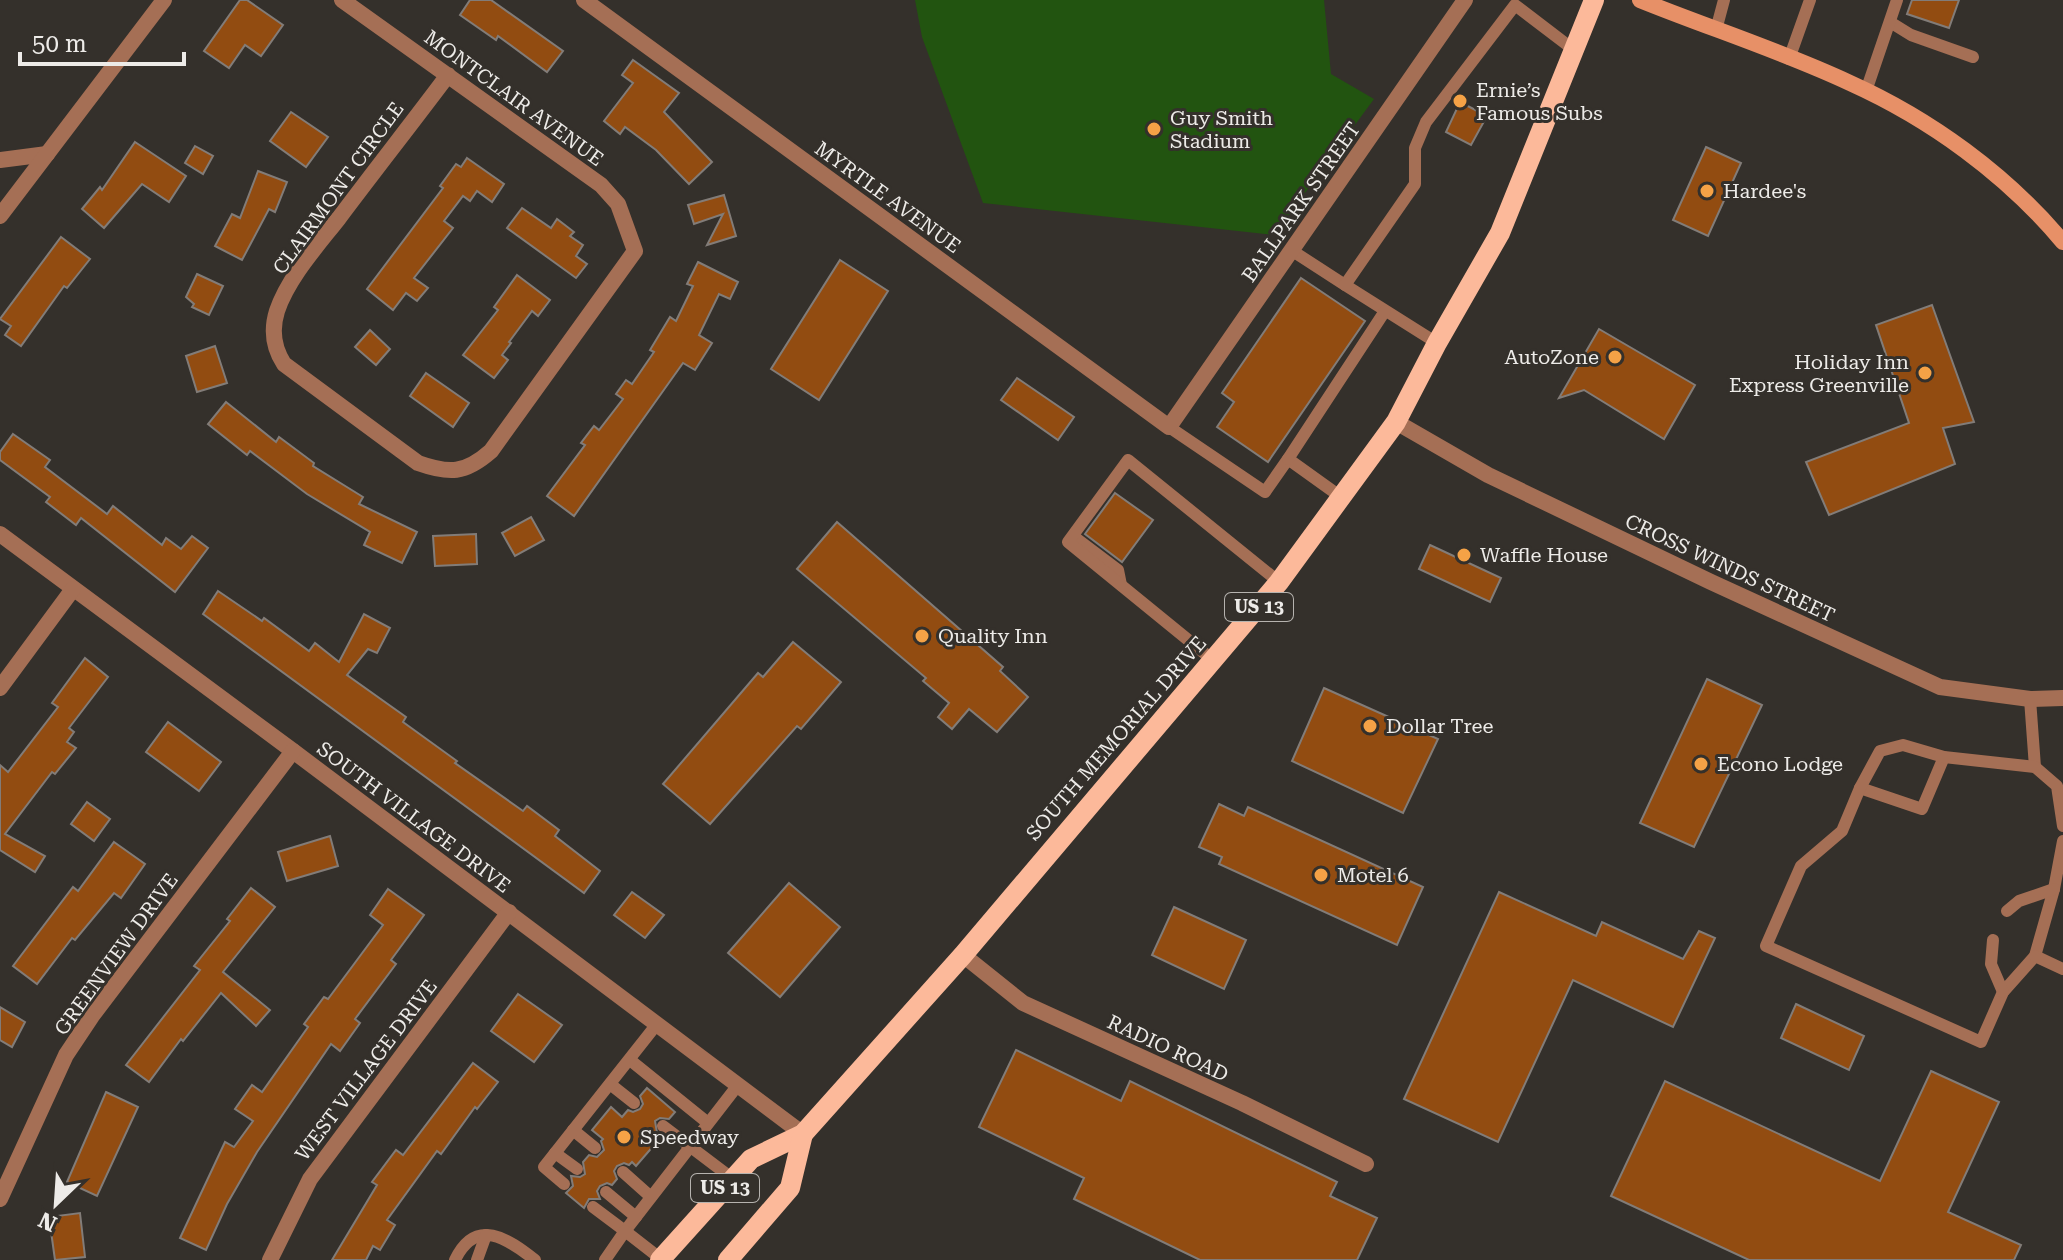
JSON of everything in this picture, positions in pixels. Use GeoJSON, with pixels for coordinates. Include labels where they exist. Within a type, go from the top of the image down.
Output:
{"type":"FeatureCollection","features":[{"type":"Feature","properties":{"kind":"main road","name":"SOUTH MEMORIAL DRIVE"},"geometry":{"type":"LineString","coordinates":[[660,1260],[751,1159],[803,1134],[963,955],[1279,582],[1396,422],[1500,233],[1594,0]]}},
{"type":"Feature","properties":{"kind":"main road"},"geometry":{"type":"LineString","coordinates":[[1640,0],[1866,91],[1905,111],[1955,143],[2037,211],[2063,242]]}},
{"type":"Feature","properties":{"kind":"main road","name":"SOUTH MEMORIAL DRIVE"},"geometry":{"type":"LineString","coordinates":[[728,1260],[790,1188],[803,1134]]}},
{"type":"Feature","properties":{"kind":"street","name":"MONTCLAIR AVENUE"},"geometry":{"type":"LineString","coordinates":[[342,0],[601,185],[618,204],[635,251]]}},
{"type":"Feature","properties":{"kind":"street","name":"MYRTLE AVENUE"},"geometry":{"type":"LineString","coordinates":[[584,0],[1169,427]]}},
{"type":"Feature","properties":{"kind":"street","name":"BALLPARK STREET"},"geometry":{"type":"LineString","coordinates":[[1169,427],[1465,0]]}},
{"type":"Feature","properties":{"kind":"street"},"geometry":{"type":"LineString","coordinates":[[0,216],[161,2]]}},
{"type":"Feature","properties":{"kind":"street","name":"CLAIRMONT CIRCLE"},"geometry":{"type":"LineString","coordinates":[[448,75],[319,243],[290,286],[277,310],[274,330],[275,349],[284,364],[418,463],[439,470],[461,470],[491,451],[635,251]]}},
{"type":"Feature","properties":{"kind":"street"},"geometry":{"type":"LineString","coordinates":[[0,160],[47,154]]}},
{"type":"Feature","properties":{"kind":"street","name":"CROSS WINDS STREET"},"geometry":{"type":"LineString","coordinates":[[1396,422],[1488,475],[1940,687],[2030,699],[2063,698]]}},
{"type":"Feature","properties":{"kind":"street","name":"SOUTH VILLAGE DRIVE"},"geometry":{"type":"LineString","coordinates":[[0,534],[803,1134]]}},
{"type":"Feature","properties":{"kind":"street"},"geometry":{"type":"LineString","coordinates":[[0,688],[73,589]]}},
{"type":"Feature","properties":{"kind":"street","name":"GREENVIEW DRIVE"},"geometry":{"type":"LineString","coordinates":[[0,1199],[66,1055],[92,1016],[293,751]]}},
{"type":"Feature","properties":{"kind":"street","name":"WEST VILLAGE DRIVE"},"geometry":{"type":"LineString","coordinates":[[270,1260],[310,1179],[509,912]]}},
{"type":"Feature","properties":{"kind":"street","name":"RADIO ROAD"},"geometry":{"type":"LineString","coordinates":[[963,955],[1023,1003],[1242,1103],[1366,1164]]}},
{"type":"Feature","properties":{"kind":"lane"},"geometry":{"type":"LineString","coordinates":[[1716,30],[1724,0]]}},
{"type":"Feature","properties":{"kind":"lane"},"geometry":{"type":"LineString","coordinates":[[1789,59],[1810,0]]}},
{"type":"Feature","properties":{"kind":"lane"},"geometry":{"type":"LineString","coordinates":[[1866,91],[1897,0]]}},
{"type":"Feature","properties":{"kind":"lane"},"geometry":{"type":"LineString","coordinates":[[1345,285],[1415,184],[1415,148],[1426,122],[1513,2],[1574,50]]}},
{"type":"Feature","properties":{"kind":"lane"},"geometry":{"type":"LineString","coordinates":[[1890,22],[1911,35],[1973,57]]}},
{"type":"Feature","properties":{"kind":"lane"},"geometry":{"type":"LineString","coordinates":[[1291,250],[1437,343]]}},
{"type":"Feature","properties":{"kind":"lane"},"geometry":{"type":"LineString","coordinates":[[1169,427],[1265,492],[1385,311]]}},
{"type":"Feature","properties":{"kind":"lane"},"geometry":{"type":"LineString","coordinates":[[1288,459],[1341,497]]}},
{"type":"Feature","properties":{"kind":"lane"},"geometry":{"type":"LineString","coordinates":[[1214,661],[1068,542],[1128,460],[1279,582]]}},
{"type":"Feature","properties":{"kind":"lane"},"geometry":{"type":"LineString","coordinates":[[2030,699],[2035,767]]}},
{"type":"Feature","properties":{"kind":"lane"},"geometry":{"type":"LineString","coordinates":[[2063,826],[2057,786],[2035,767],[1944,757],[1903,745],[1880,751],[1842,831],[1801,866],[1766,946],[1981,1042],[2003,992],[2035,956],[2054,889],[2063,841]]}},
{"type":"Feature","properties":{"kind":"lane"},"geometry":{"type":"LineString","coordinates":[[1860,788],[1922,809],[1944,757]]}},
{"type":"Feature","properties":{"kind":"lane"},"geometry":{"type":"LineString","coordinates":[[2007,911],[2019,901],[2054,889]]}},
{"type":"Feature","properties":{"kind":"lane"},"geometry":{"type":"LineString","coordinates":[[1993,940],[1991,964],[2003,992]]}},
{"type":"Feature","properties":{"kind":"lane"},"geometry":{"type":"LineString","coordinates":[[2035,956],[2063,969]]}},
{"type":"Feature","properties":{"kind":"lane"},"geometry":{"type":"LineString","coordinates":[[564,1184],[544,1167],[657,1024]]}},
{"type":"Feature","properties":{"kind":"lane"},"geometry":{"type":"LineString","coordinates":[[630,1060],[708,1123]]}},
{"type":"Feature","properties":{"kind":"lane"},"geometry":{"type":"LineString","coordinates":[[610,1084],[634,1103]]}},
{"type":"Feature","properties":{"kind":"lane"},"geometry":{"type":"LineString","coordinates":[[605,1260],[738,1085]]}},
{"type":"Feature","properties":{"kind":"lane"},"geometry":{"type":"LineString","coordinates":[[663,1126],[733,1179]]}},
{"type":"Feature","properties":{"kind":"lane"},"geometry":{"type":"LineString","coordinates":[[573,1130],[595,1148]]}},
{"type":"Feature","properties":{"kind":"lane"},"geometry":{"type":"LineString","coordinates":[[555,1153],[577,1169]]}},
{"type":"Feature","properties":{"kind":"lane"},"geometry":{"type":"LineString","coordinates":[[623,1172],[651,1197]]}},
{"type":"Feature","properties":{"kind":"lane"},"geometry":{"type":"LineString","coordinates":[[606,1192],[636,1217]]}},
{"type":"Feature","properties":{"kind":"lane"},"geometry":{"type":"LineString","coordinates":[[593,1207],[660,1260]]}},
{"type":"Feature","properties":{"kind":"lane"},"geometry":{"type":"LineString","coordinates":[[477,1260],[486,1235]]}},
{"type":"Feature","properties":{"kind":"lane"},"geometry":{"type":"LineString","coordinates":[[455,1260],[470,1241],[486,1235],[499,1235],[511,1241],[535,1260]]}},
{"type":"Feature","properties":{"kind":"green space","name":"Guy Smith Stadium"},"geometry":{"type":"Polygon","coordinates":[[[915,0],[1324,0],[1331,74],[1374,99],[1274,235],[983,203],[922,37],[915,0]]]}},
{"type":"Feature","properties":{"kind":"building"},"geometry":{"type":"Polygon","coordinates":[[[240,0],[247,0],[283,25],[261,56],[245,45],[229,68],[204,51],[240,0]]]}},
{"type":"Feature","properties":{"kind":"building"},"geometry":{"type":"Polygon","coordinates":[[[470,0],[491,0],[563,51],[547,72],[498,36],[496,40],[460,15],[470,0]]]}},
{"type":"Feature","properties":{"kind":"building"},"geometry":{"type":"Polygon","coordinates":[[[1912,0],[1959,0],[1949,28],[1907,14],[1912,0]]]}},
{"type":"Feature","properties":{"kind":"building"},"geometry":{"type":"Polygon","coordinates":[[[633,60],[679,93],[664,112],[712,162],[689,184],[656,150],[625,127],[620,134],[604,121],[633,83],[622,75],[633,60]]]}},
{"type":"Feature","properties":{"kind":"building"},"geometry":{"type":"Polygon","coordinates":[[[1460,102],[1487,116],[1471,145],[1446,132],[1460,102]]]}},
{"type":"Feature","properties":{"kind":"building"},"geometry":{"type":"Polygon","coordinates":[[[291,112],[328,137],[306,167],[270,141],[291,112]]]}},
{"type":"Feature","properties":{"kind":"building"},"geometry":{"type":"Polygon","coordinates":[[[135,142],[186,176],[169,202],[142,184],[104,228],[82,209],[100,187],[102,190],[135,142]]]}},
{"type":"Feature","properties":{"kind":"building"},"geometry":{"type":"Polygon","coordinates":[[[195,146],[213,156],[203,174],[185,163],[195,146]]]}},
{"type":"Feature","properties":{"kind":"building","name":"Hardee's"},"geometry":{"type":"Polygon","coordinates":[[[1706,147],[1741,163],[1708,236],[1673,220],[1706,147]]]}},
{"type":"Feature","properties":{"kind":"building"},"geometry":{"type":"Polygon","coordinates":[[[467,158],[504,184],[492,202],[477,191],[470,201],[463,196],[444,221],[453,228],[414,278],[428,288],[417,301],[406,293],[393,310],[367,289],[443,188],[440,186],[456,164],[461,167],[467,158]]]}},
{"type":"Feature","properties":{"kind":"building"},"geometry":{"type":"Polygon","coordinates":[[[258,171],[287,182],[275,212],[269,209],[242,260],[215,246],[232,214],[240,218],[258,171]]]}},
{"type":"Feature","properties":{"kind":"building"},"geometry":{"type":"Polygon","coordinates":[[[724,195],[736,236],[707,245],[723,214],[694,224],[688,205],[724,195]]]}},
{"type":"Feature","properties":{"kind":"building"},"geometry":{"type":"Polygon","coordinates":[[[522,208],[551,228],[557,219],[574,232],[570,236],[583,245],[576,256],[587,264],[576,278],[507,228],[522,208]]]}},
{"type":"Feature","properties":{"kind":"building"},"geometry":{"type":"Polygon","coordinates":[[[61,237],[90,259],[67,288],[64,286],[21,346],[5,335],[11,326],[0,319],[61,237]]]}},
{"type":"Feature","properties":{"kind":"building"},"geometry":{"type":"Polygon","coordinates":[[[840,260],[888,291],[819,400],[771,369],[840,260]]]}},
{"type":"Feature","properties":{"kind":"building"},"geometry":{"type":"Polygon","coordinates":[[[698,262],[738,282],[730,299],[719,294],[699,335],[712,343],[695,370],[683,363],[574,516],[547,496],[585,445],[581,443],[594,426],[599,430],[623,399],[616,394],[626,380],[632,384],[654,352],[650,350],[670,317],[676,321],[693,286],[687,284],[698,262]]]}},
{"type":"Feature","properties":{"kind":"building"},"geometry":{"type":"Polygon","coordinates":[[[197,274],[223,286],[209,315],[192,307],[194,304],[186,297],[197,274]]]}},
{"type":"Feature","properties":{"kind":"building"},"geometry":{"type":"Polygon","coordinates":[[[517,275],[550,300],[538,316],[532,311],[509,342],[502,355],[508,360],[494,378],[463,355],[498,310],[494,307],[517,275]]]}},
{"type":"Feature","properties":{"kind":"building"},"geometry":{"type":"Polygon","coordinates":[[[1301,278],[1365,321],[1268,462],[1217,427],[1234,402],[1222,393],[1301,278]]]}},
{"type":"Feature","properties":{"kind":"building","name":"Holiday Inn Express Greenville"},"geometry":{"type":"Polygon","coordinates":[[[1932,305],[1974,422],[1943,428],[1955,464],[1829,515],[1806,462],[1909,423],[1876,325],[1932,305]]]}},
{"type":"Feature","properties":{"kind":"building","name":"AutoZone"},"geometry":{"type":"Polygon","coordinates":[[[1599,329],[1695,385],[1664,439],[1584,390],[1559,398],[1599,329]]]}},
{"type":"Feature","properties":{"kind":"building"},"geometry":{"type":"Polygon","coordinates":[[[370,330],[390,349],[376,365],[355,347],[370,330]]]}},
{"type":"Feature","properties":{"kind":"building"},"geometry":{"type":"Polygon","coordinates":[[[215,346],[227,383],[197,392],[186,356],[215,346]]]}},
{"type":"Feature","properties":{"kind":"building"},"geometry":{"type":"Polygon","coordinates":[[[426,373],[469,403],[453,427],[410,396],[426,373]]]}},
{"type":"Feature","properties":{"kind":"building"},"geometry":{"type":"Polygon","coordinates":[[[1017,378],[1074,417],[1058,440],[1001,400],[1017,378]]]}},
{"type":"Feature","properties":{"kind":"building"},"geometry":{"type":"Polygon","coordinates":[[[226,402],[276,442],[279,437],[314,463],[313,466],[363,497],[359,504],[417,532],[402,563],[364,545],[370,532],[307,494],[250,451],[247,455],[208,424],[226,402]]]}},
{"type":"Feature","properties":{"kind":"building"},"geometry":{"type":"Polygon","coordinates":[[[13,434],[50,460],[45,467],[107,514],[113,506],[162,545],[166,538],[181,549],[192,536],[208,548],[175,592],[81,518],[76,525],[46,502],[50,497],[0,460],[0,452],[13,434]]]}},
{"type":"Feature","properties":{"kind":"building"},"geometry":{"type":"Polygon","coordinates":[[[1115,493],[1153,520],[1122,562],[1085,534],[1115,493]]]}},
{"type":"Feature","properties":{"kind":"building"},"geometry":{"type":"Polygon","coordinates":[[[531,517],[544,540],[515,556],[502,533],[531,517]]]}},
{"type":"Feature","properties":{"kind":"building","name":"Quality Inn"},"geometry":{"type":"Polygon","coordinates":[[[837,522],[1003,667],[1000,671],[1028,697],[997,732],[969,709],[952,729],[938,717],[949,703],[923,681],[926,678],[797,569],[837,522]]]}},
{"type":"Feature","properties":{"kind":"building"},"geometry":{"type":"Polygon","coordinates":[[[476,534],[477,564],[435,566],[433,536],[476,534]]]}},
{"type":"Feature","properties":{"kind":"building"},"geometry":{"type":"Polygon","coordinates":[[[1430,545],[1501,578],[1490,602],[1419,569],[1430,545]]]}},
{"type":"Feature","properties":{"kind":"building"},"geometry":{"type":"Polygon","coordinates":[[[218,591],[262,621],[264,618],[309,651],[315,643],[339,662],[364,614],[390,628],[377,653],[368,649],[347,675],[406,717],[403,722],[457,761],[455,763],[523,811],[527,806],[559,830],[555,836],[600,871],[584,893],[203,614],[218,591]]]}},
{"type":"Feature","properties":{"kind":"building"},"geometry":{"type":"Polygon","coordinates":[[[793,642],[841,682],[801,729],[797,726],[710,824],[663,784],[758,673],[763,677],[793,642]]]}},
{"type":"Feature","properties":{"kind":"building"},"geometry":{"type":"Polygon","coordinates":[[[85,658],[108,677],[69,728],[74,732],[67,742],[76,748],[55,774],[52,772],[5,834],[45,856],[35,872],[0,850],[0,765],[8,772],[58,707],[52,703],[85,658]]]}},
{"type":"Feature","properties":{"kind":"building","name":"Econo Lodge"},"geometry":{"type":"Polygon","coordinates":[[[1707,679],[1762,705],[1694,847],[1640,823],[1707,679]]]}},
{"type":"Feature","properties":{"kind":"building"},"geometry":{"type":"Polygon","coordinates":[[[1324,688],[1438,739],[1403,813],[1292,761],[1324,688]]]}},
{"type":"Feature","properties":{"kind":"building"},"geometry":{"type":"Polygon","coordinates":[[[168,722],[221,762],[199,791],[146,752],[168,722]]]}},
{"type":"Feature","properties":{"kind":"building"},"geometry":{"type":"Polygon","coordinates":[[[87,802],[110,819],[94,841],[71,824],[87,802]]]}},
{"type":"Feature","properties":{"kind":"building","name":"Motel 6"},"geometry":{"type":"Polygon","coordinates":[[[1219,804],[1244,816],[1248,807],[1423,887],[1397,945],[1219,864],[1222,857],[1199,847],[1219,804]]]}},
{"type":"Feature","properties":{"kind":"building"},"geometry":{"type":"Polygon","coordinates":[[[330,836],[338,866],[287,881],[278,852],[330,836]]]}},
{"type":"Feature","properties":{"kind":"building"},"geometry":{"type":"Polygon","coordinates":[[[114,842],[145,864],[121,898],[114,893],[75,940],[72,938],[37,984],[13,966],[73,887],[78,891],[114,842]]]}},
{"type":"Feature","properties":{"kind":"building"},"geometry":{"type":"Polygon","coordinates":[[[789,883],[840,927],[780,997],[728,953],[789,883]]]}},
{"type":"Feature","properties":{"kind":"building"},"geometry":{"type":"Polygon","coordinates":[[[251,888],[275,907],[223,972],[270,1010],[256,1026],[221,993],[149,1082],[126,1065],[200,970],[194,966],[230,921],[227,919],[251,888]]]}},
{"type":"Feature","properties":{"kind":"building"},"geometry":{"type":"Polygon","coordinates":[[[388,889],[424,915],[391,960],[396,964],[355,1019],[360,1023],[340,1051],[331,1044],[257,1152],[227,1204],[206,1250],[180,1238],[225,1142],[234,1147],[253,1121],[235,1109],[252,1085],[262,1092],[308,1027],[304,1024],[324,997],[328,999],[383,925],[370,915],[388,889]]]}},
{"type":"Feature","properties":{"kind":"building"},"geometry":{"type":"Polygon","coordinates":[[[632,892],[664,915],[645,938],[614,915],[632,892]]]}},
{"type":"Feature","properties":{"kind":"building"},"geometry":{"type":"Polygon","coordinates":[[[1499,892],[1596,936],[1602,922],[1683,959],[1699,931],[1715,938],[1673,1027],[1573,980],[1498,1142],[1404,1099],[1499,892]]]}},
{"type":"Feature","properties":{"kind":"building"},"geometry":{"type":"Polygon","coordinates":[[[1174,907],[1246,940],[1224,989],[1152,955],[1174,907]]]}},
{"type":"Feature","properties":{"kind":"building"},"geometry":{"type":"Polygon","coordinates":[[[518,994],[562,1025],[534,1062],[491,1031],[518,994]]]}},
{"type":"Feature","properties":{"kind":"building"},"geometry":{"type":"Polygon","coordinates":[[[1796,1004],[1864,1036],[1849,1070],[1781,1038],[1796,1004]]]}},
{"type":"Feature","properties":{"kind":"building"},"geometry":{"type":"Polygon","coordinates":[[[0,1007],[25,1022],[12,1047],[0,1040],[0,1007]]]}},
{"type":"Feature","properties":{"kind":"building"},"geometry":{"type":"Polygon","coordinates":[[[1016,1050],[1121,1101],[1130,1081],[1337,1182],[1330,1196],[1377,1218],[1357,1260],[1200,1260],[1074,1199],[1084,1178],[979,1127],[1016,1050]]]}},
{"type":"Feature","properties":{"kind":"building"},"geometry":{"type":"Polygon","coordinates":[[[473,1063],[498,1082],[477,1109],[475,1107],[441,1154],[437,1151],[387,1220],[395,1225],[380,1250],[373,1246],[366,1260],[332,1260],[377,1185],[372,1182],[396,1150],[403,1155],[473,1063]]]}},
{"type":"Feature","properties":{"kind":"building"},"geometry":{"type":"Polygon","coordinates":[[[1931,1071],[1999,1102],[1948,1212],[2021,1245],[2014,1260],[1749,1260],[1611,1196],[1665,1081],[1880,1181],[1931,1071]]]}},
{"type":"Feature","properties":{"kind":"building","name":"Speedway"},"geometry":{"type":"Polygon","coordinates":[[[647,1088],[675,1112],[669,1119],[655,1121],[657,1133],[651,1140],[655,1144],[636,1166],[632,1162],[617,1166],[614,1171],[617,1179],[612,1185],[607,1183],[600,1186],[597,1191],[600,1199],[589,1199],[584,1208],[566,1193],[573,1186],[571,1176],[585,1174],[583,1162],[589,1155],[597,1157],[604,1150],[603,1139],[592,1130],[611,1107],[622,1117],[628,1110],[633,1112],[640,1109],[643,1104],[640,1096],[647,1088]]]}},
{"type":"Feature","properties":{"kind":"building"},"geometry":{"type":"Polygon","coordinates":[[[106,1092],[138,1107],[97,1196],[67,1182],[106,1092]]]}},
{"type":"Feature","properties":{"kind":"building"},"geometry":{"type":"Polygon","coordinates":[[[80,1213],[85,1257],[55,1260],[49,1217],[80,1213]]]}},
{"type":"Feature","properties":{"kind":"place","name":"Ernie’s Famous Subs"},"geometry":{"type":"Point","coordinates":[1460,101]}},
{"type":"Feature","properties":{"kind":"place","name":"Guy Smith Stadium"},"geometry":{"type":"Point","coordinates":[1154,129]}},
{"type":"Feature","properties":{"kind":"place","name":"Hardee's"},"geometry":{"type":"Point","coordinates":[1707,191]}},
{"type":"Feature","properties":{"kind":"place","name":"AutoZone"},"geometry":{"type":"Point","coordinates":[1615,357]}},
{"type":"Feature","properties":{"kind":"place","name":"Holiday Inn Express Greenville"},"geometry":{"type":"Point","coordinates":[1925,373]}},
{"type":"Feature","properties":{"kind":"place","name":"Waffle House"},"geometry":{"type":"Point","coordinates":[1464,555]}},
{"type":"Feature","properties":{"kind":"place","name":"Quality Inn"},"geometry":{"type":"Point","coordinates":[922,636]}},
{"type":"Feature","properties":{"kind":"place","name":"Dollar Tree"},"geometry":{"type":"Point","coordinates":[1370,726]}},
{"type":"Feature","properties":{"kind":"place","name":"Econo Lodge"},"geometry":{"type":"Point","coordinates":[1701,764]}},
{"type":"Feature","properties":{"kind":"place","name":"Motel 6"},"geometry":{"type":"Point","coordinates":[1321,875]}},
{"type":"Feature","properties":{"kind":"place","name":"Speedway"},"geometry":{"type":"Point","coordinates":[624,1137]}}]}
